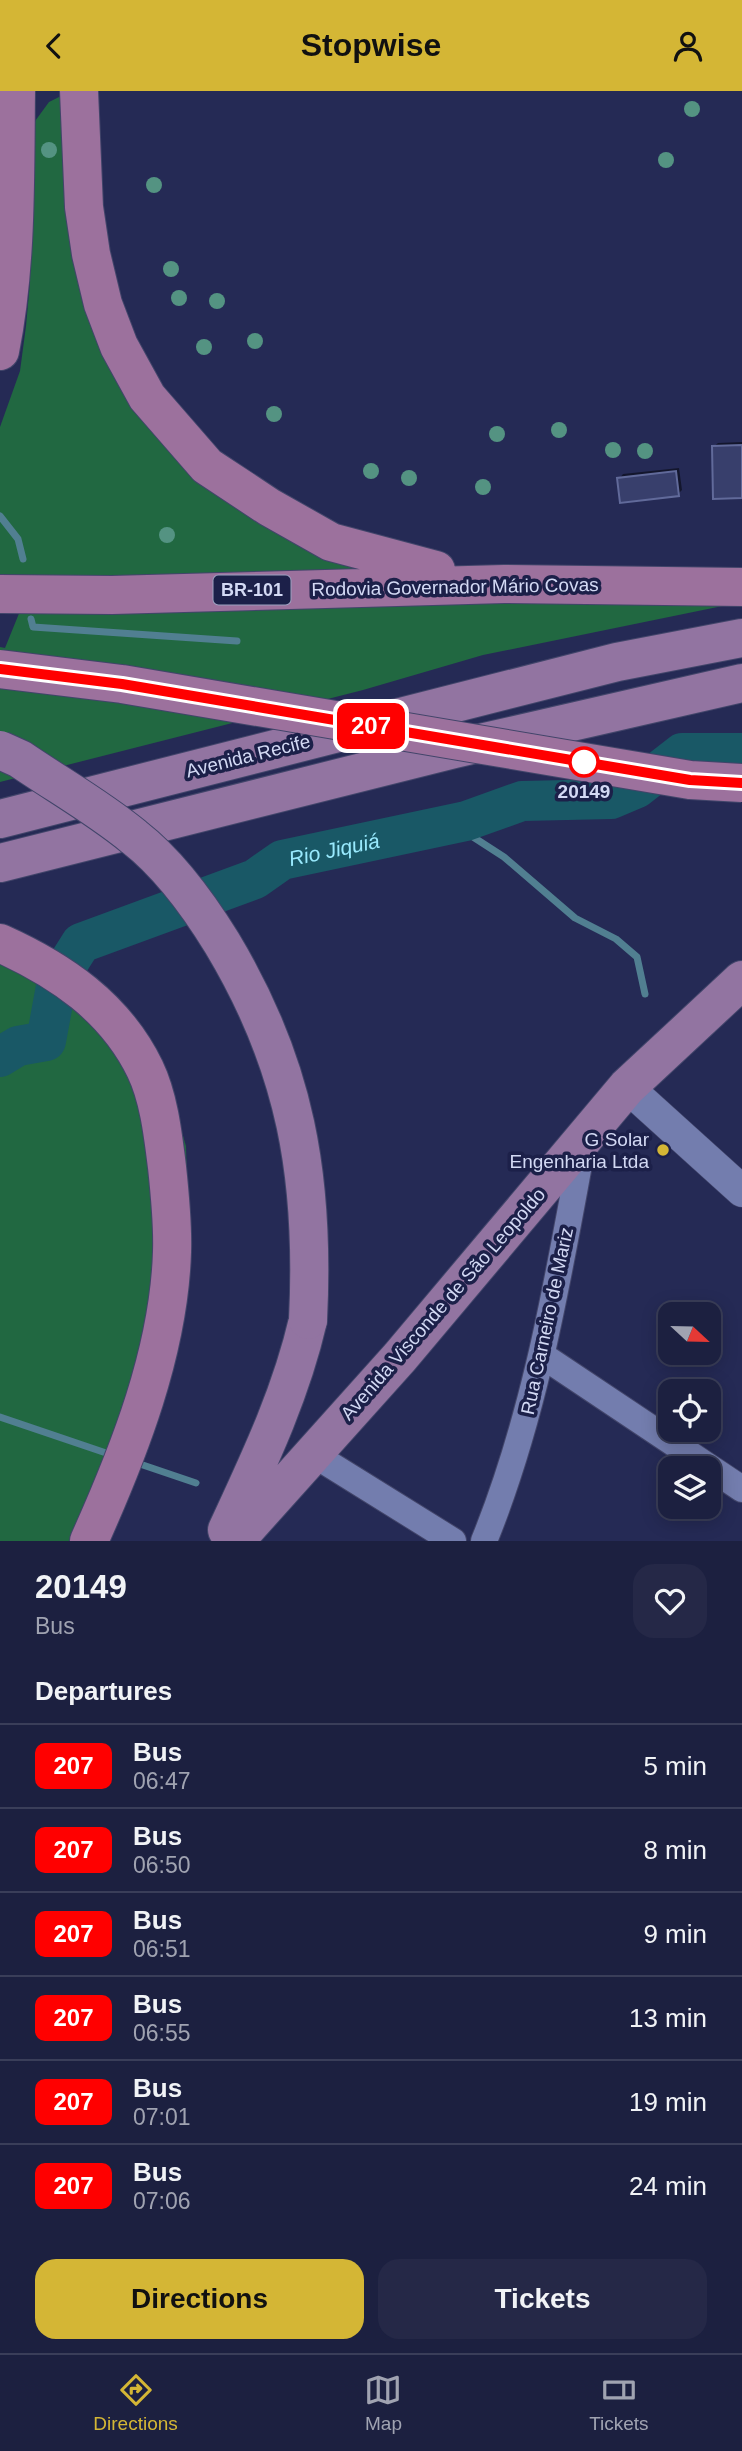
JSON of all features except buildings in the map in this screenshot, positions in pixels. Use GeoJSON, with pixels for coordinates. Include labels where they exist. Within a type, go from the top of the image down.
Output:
{"type":"FeatureCollection","features":[{"type":"Feature","properties":{"kind":"highway"},"geometry":{"type":"LineString","coordinates":[[0,351],[8,305],[16,91]]}},
{"type":"Feature","properties":{"kind":"highway"},"geometry":{"type":"LineString","coordinates":[[79,91],[84,207],[91,254],[103,304],[119,346],[147,397],[207,466],[331,542],[400,562],[503,584]]}},
{"type":"Feature","properties":{"kind":"highway","name":"Rodovia Governador Mário Covas"},"geometry":{"type":"LineString","coordinates":[[0,594],[112,594],[503,584],[742,587]]}},
{"type":"Feature","properties":{"kind":"highway"},"geometry":{"type":"LineString","coordinates":[[0,669],[122,684],[690,780],[742,783]]}},
{"type":"Feature","properties":{"kind":"highway"},"geometry":{"type":"LineString","coordinates":[[12,949],[64,977],[98,1005],[116,1025],[146,1071],[164,1145],[172,1252],[161,1331],[144,1399],[89,1541]]}},
{"type":"Feature","properties":{"kind":"main road","name":"Avenida Recife"},"geometry":{"type":"LineString","coordinates":[[0,819],[617,662],[742,638]]}},
{"type":"Feature","properties":{"kind":"main road"},"geometry":{"type":"LineString","coordinates":[[0,863],[454,749],[742,683]]}},
{"type":"Feature","properties":{"kind":"main road"},"geometry":{"type":"LineString","coordinates":[[0,750],[20,759],[143,845],[176,876],[211,925],[250,990],[272,1040],[291,1104],[305,1175],[312,1247],[308,1320],[290,1388],[222,1541]]}},
{"type":"Feature","properties":{"kind":"main road","name":"Avenida Visconde de São Leopoldo"},"geometry":{"type":"LineString","coordinates":[[235,1541],[400,1357],[627,1087],[742,980]]}},
{"type":"Feature","properties":{"kind":"street"},"geometry":{"type":"LineString","coordinates":[[627,1087],[738,1182]]}},
{"type":"Feature","properties":{"kind":"street","name":"Rua Carneiro de Mariz"},"geometry":{"type":"LineString","coordinates":[[484,1541],[500,1502],[543,1356],[584,1137]]}},
{"type":"Feature","properties":{"kind":"street"},"geometry":{"type":"LineString","coordinates":[[543,1356],[742,1489]]}},
{"type":"Feature","properties":{"kind":"street"},"geometry":{"type":"LineString","coordinates":[[313,1454],[453,1541]]}},
{"type":"Feature","properties":{"kind":"green space"},"geometry":{"type":"Polygon","coordinates":[[[63,95],[66,179],[195,478],[234,507],[288,536],[377,570],[742,568],[742,602],[483,655],[363,690],[0,782],[0,647],[5,648],[20,611],[0,610],[0,427],[20,371],[26,326],[30,282],[30,128],[49,102],[63,95]]]}},
{"type":"Feature","properties":{"kind":"green space"},"geometry":{"type":"Polygon","coordinates":[[[0,949],[27,958],[171,1095],[186,1146],[188,1218],[79,1541],[0,1541],[0,949]]]}},
{"type":"Feature","properties":{"kind":"waterway"},"geometry":{"type":"LineString","coordinates":[[0,516],[18,539],[23,559]]}},
{"type":"Feature","properties":{"kind":"waterway"},"geometry":{"type":"LineString","coordinates":[[31,619],[33,627],[237,641]]}},
{"type":"Feature","properties":{"kind":"waterway","name":"Rio Jiquiá"},"geometry":{"type":"LineString","coordinates":[[0,1057],[18,1046],[46,1041],[57,981],[81,943],[255,879],[282,860],[466,821],[522,801],[611,799],[637,788],[682,753],[742,753]]}},
{"type":"Feature","properties":{"kind":"waterway"},"geometry":{"type":"LineString","coordinates":[[453,824],[504,857],[575,918],[616,939],[637,957],[645,994]]}},
{"type":"Feature","properties":{"kind":"waterway"},"geometry":{"type":"LineString","coordinates":[[0,1417],[112,1455]]}},
{"type":"Feature","properties":{"kind":"waterway"},"geometry":{"type":"LineString","coordinates":[[134,1462],[196,1483]]}},
{"type":"Feature","properties":{"kind":"bus line","name":"207"},"geometry":{"type":"LineString","coordinates":[[0,669],[122,684],[690,780],[742,783]]}},
{"type":"Feature","properties":{"kind":"place","name":"20149"},"geometry":{"type":"Point","coordinates":[584,762]}},
{"type":"Feature","properties":{"kind":"place","name":"G Solar Engenharia Ltda"},"geometry":{"type":"Point","coordinates":[663,1150]}}]}
